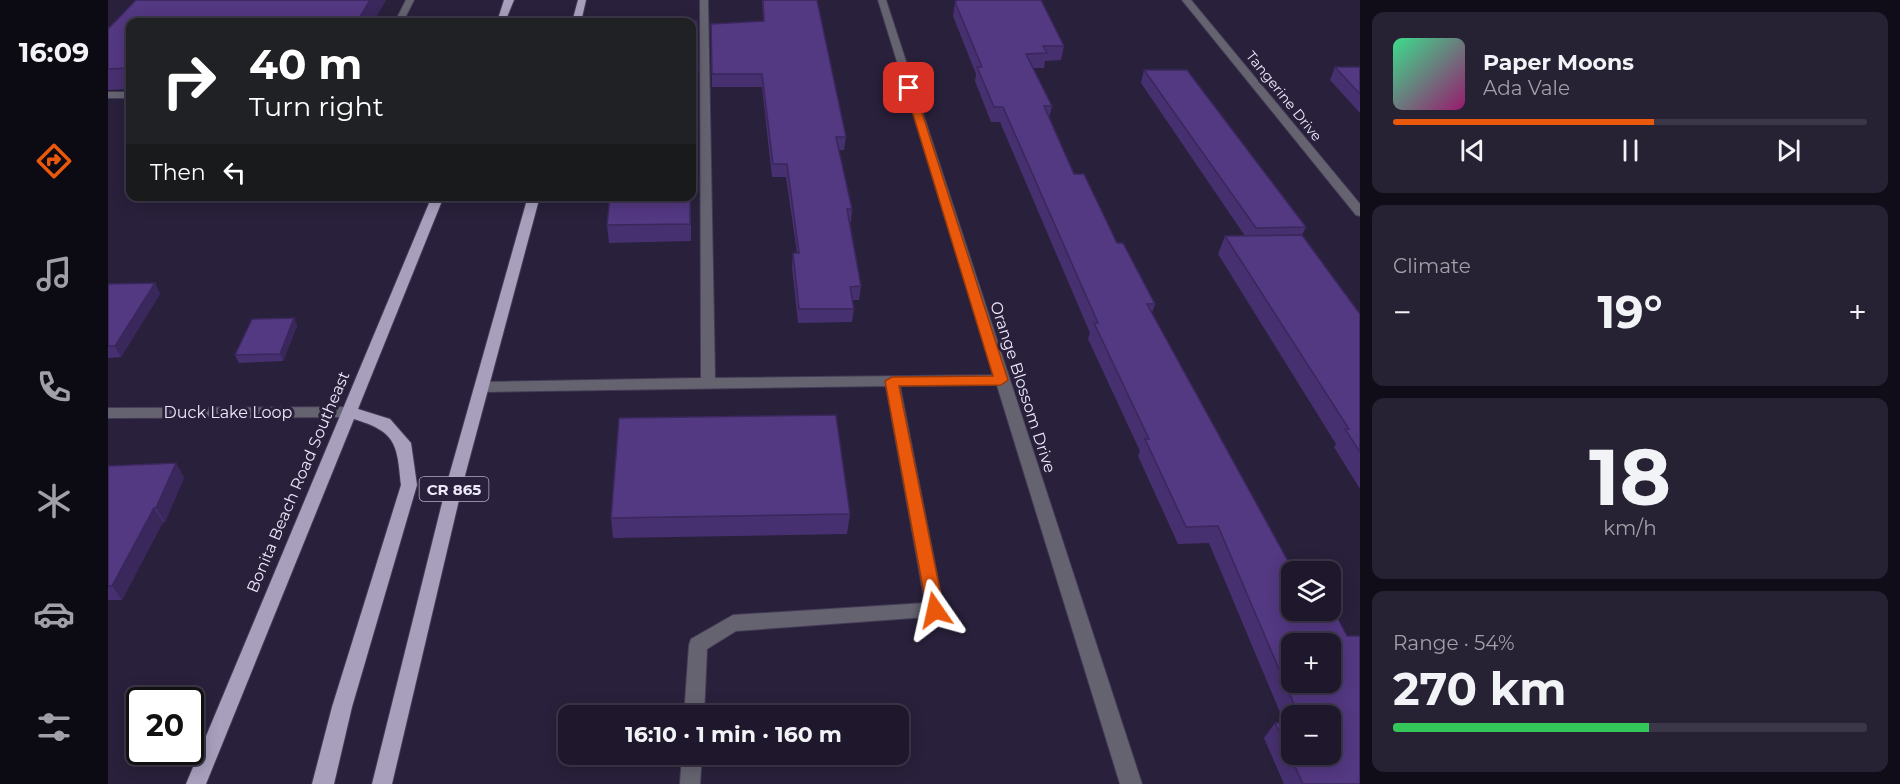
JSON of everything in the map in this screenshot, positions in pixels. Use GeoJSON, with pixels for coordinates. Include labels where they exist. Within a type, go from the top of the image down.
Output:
{"type":"FeatureCollection","features":[{"type":"Feature","properties":{"kind":"main road"},"geometry":{"type":"LineString","coordinates":[[502,18],[509,0]]}},
{"type":"Feature","properties":{"kind":"main road"},"geometry":{"type":"LineString","coordinates":[[577,18],[582,0]]}},
{"type":"Feature","properties":{"kind":"main road","name":"Bonita Beach Road Southeast"},"geometry":{"type":"LineString","coordinates":[[196,784],[436,201]]}},
{"type":"Feature","properties":{"kind":"main road","name":"CR 865"},"geometry":{"type":"LineString","coordinates":[[382,784],[456,483],[533,201]]}},
{"type":"Feature","properties":{"kind":"main road"},"geometry":{"type":"LineString","coordinates":[[323,784],[342,707],[409,485],[405,447],[386,423],[348,412]]}},
{"type":"Feature","properties":{"kind":"street"},"geometry":{"type":"LineString","coordinates":[[401,18],[410,0]]}},
{"type":"Feature","properties":{"kind":"street"},"geometry":{"type":"LineString","coordinates":[[704,0],[708,383]]}},
{"type":"Feature","properties":{"kind":"street","name":"Orange Blossom Drive"},"geometry":{"type":"LineString","coordinates":[[882,0],[1131,784]]}},
{"type":"Feature","properties":{"kind":"street","name":"Tangerine Drive"},"geometry":{"type":"LineString","coordinates":[[1186,0],[1360,212]]}},
{"type":"Feature","properties":{"kind":"street"},"geometry":{"type":"LineString","coordinates":[[108,95],[126,95]]}},
{"type":"Feature","properties":{"kind":"street"},"geometry":{"type":"LineString","coordinates":[[482,387],[1001,380]]}},
{"type":"Feature","properties":{"kind":"street"},"geometry":{"type":"LineString","coordinates":[[695,705],[698,645],[733,623],[935,610],[892,381]]}},
{"type":"Feature","properties":{"kind":"street","name":"Duck Lake Loop"},"geometry":{"type":"LineString","coordinates":[[108,413],[348,412]]}},
{"type":"Feature","properties":{"kind":"street"},"geometry":{"type":"LineString","coordinates":[[690,784],[691,765]]}},
{"type":"Feature","properties":{"kind":"building"},"geometry":{"type":"Polygon","coordinates":[[[136,0],[370,0],[359,18],[126,18],[126,68],[108,69],[108,29],[136,0]]]}},
{"type":"Feature","properties":{"kind":"building"},"geometry":{"type":"Polygon","coordinates":[[[763,0],[817,0],[846,137],[836,137],[852,209],[847,209],[861,286],[850,287],[854,309],[799,309],[793,253],[799,253],[787,164],[773,164],[762,74],[712,74],[711,24],[764,21],[763,0]]]}},
{"type":"Feature","properties":{"kind":"building"},"geometry":{"type":"Polygon","coordinates":[[[957,0],[1041,0],[1064,46],[1043,46],[1047,53],[1026,54],[1052,106],[1044,106],[1074,174],[1084,174],[1117,243],[1123,243],[1155,304],[1147,304],[1288,561],[1281,561],[1281,621],[1339,621],[1347,636],[1360,636],[1360,784],[1303,784],[1294,765],[1341,765],[1341,705],[1294,705],[1289,693],[1341,693],[1341,633],[1281,633],[1281,674],[1218,526],[1186,527],[1145,439],[1149,439],[1094,323],[1098,323],[1003,107],[994,107],[977,67],[982,67],[955,2],[957,0]]]}},
{"type":"Feature","properties":{"kind":"building"},"geometry":{"type":"Polygon","coordinates":[[[696,21],[697,21],[698,71],[696,71],[696,21]]]}},
{"type":"Feature","properties":{"kind":"building"},"geometry":{"type":"Polygon","coordinates":[[[1335,67],[1360,67],[1360,94],[1335,67]]]}},
{"type":"Feature","properties":{"kind":"building"},"geometry":{"type":"Polygon","coordinates":[[[1144,70],[1187,70],[1306,227],[1256,228],[1144,70]]]}},
{"type":"Feature","properties":{"kind":"building"},"geometry":{"type":"Polygon","coordinates":[[[609,201],[690,201],[690,224],[607,225],[609,201]]]}},
{"type":"Feature","properties":{"kind":"building"},"geometry":{"type":"Polygon","coordinates":[[[1302,235],[1360,314],[1360,452],[1345,429],[1349,429],[1225,236],[1302,235]]]}},
{"type":"Feature","properties":{"kind":"building"},"geometry":{"type":"Polygon","coordinates":[[[155,283],[115,346],[108,346],[108,284],[155,283]]]}},
{"type":"Feature","properties":{"kind":"building"},"geometry":{"type":"Polygon","coordinates":[[[294,318],[280,354],[235,355],[252,319],[294,318]]]}},
{"type":"Feature","properties":{"kind":"building"},"geometry":{"type":"Polygon","coordinates":[[[836,415],[850,514],[611,518],[619,418],[836,415]]]}},
{"type":"Feature","properties":{"kind":"building"},"geometry":{"type":"Polygon","coordinates":[[[176,463],[156,508],[112,586],[108,586],[108,466],[176,463]]]}},
{"type":"Feature","properties":{"kind":"building"},"geometry":{"type":"Polygon","coordinates":[[[1275,723],[1281,723],[1281,736],[1275,723]]]}},
{"type":"Feature","properties":{"kind":"route"},"geometry":{"type":"LineString","coordinates":[[909,88],[1001,380],[892,381],[935,610]]}}]}
